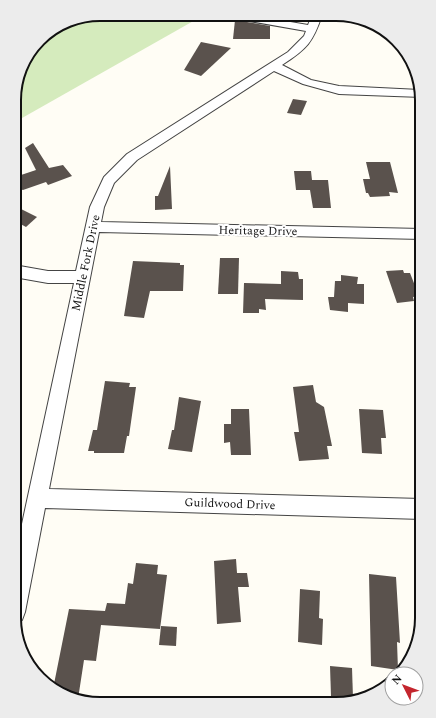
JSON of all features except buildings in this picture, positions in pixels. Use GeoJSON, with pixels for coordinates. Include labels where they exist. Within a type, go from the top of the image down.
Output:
{"type":"FeatureCollection","features":[{"type":"Feature","properties":{"kind":"street"},"geometry":{"type":"LineString","coordinates":[[303,21],[315,22]]}},
{"type":"Feature","properties":{"kind":"street","name":"Middle Fork Drive"},"geometry":{"type":"LineString","coordinates":[[21,577],[93,227],[102,193],[120,167],[132,157],[274,66],[302,46],[315,22]]}},
{"type":"Feature","properties":{"kind":"street"},"geometry":{"type":"LineString","coordinates":[[274,66],[307,82],[339,90],[414,94]]}},
{"type":"Feature","properties":{"kind":"street","name":"Heritage Drive"},"geometry":{"type":"LineString","coordinates":[[93,227],[415,234]]}},
{"type":"Feature","properties":{"kind":"street"},"geometry":{"type":"LineString","coordinates":[[21,272],[41,276],[83,277]]}},
{"type":"Feature","properties":{"kind":"street","name":"Guildwood Drive"},"geometry":{"type":"LineString","coordinates":[[37,498],[415,509]]}},
{"type":"Feature","properties":{"kind":"green space"},"geometry":{"type":"Polygon","coordinates":[[[100,21],[193,21],[21,119],[21,100],[25,74],[37,52],[52,37],[65,29],[74,25],[100,21]]]}}]}
